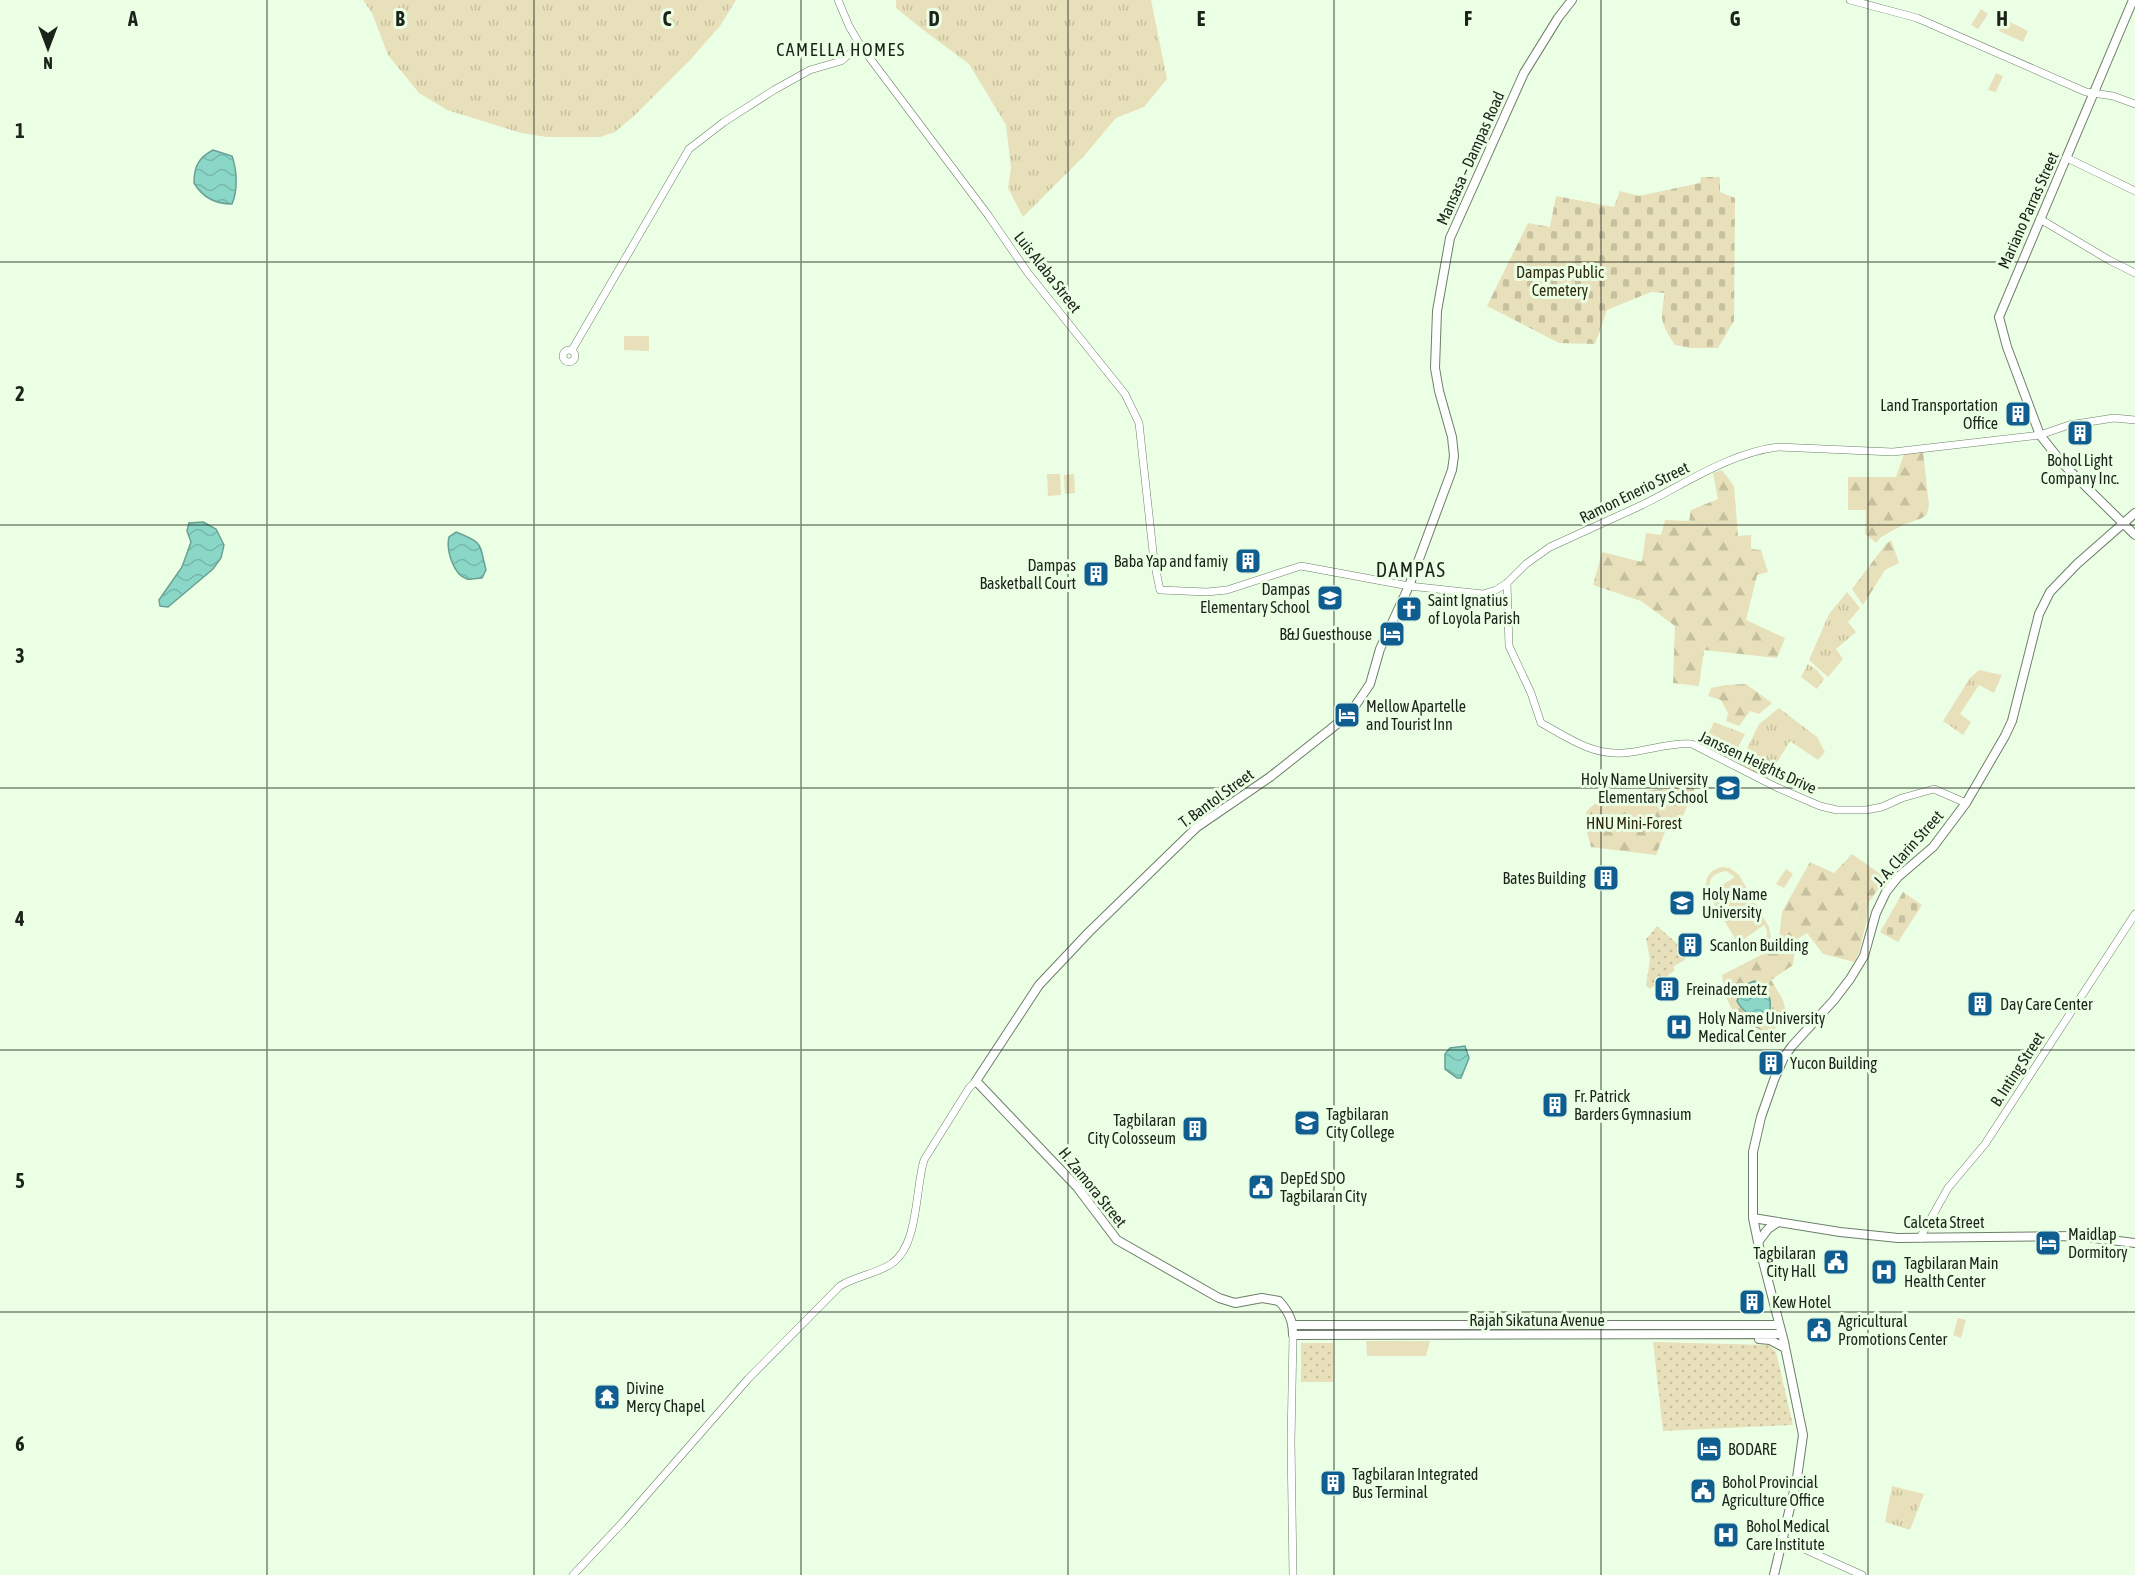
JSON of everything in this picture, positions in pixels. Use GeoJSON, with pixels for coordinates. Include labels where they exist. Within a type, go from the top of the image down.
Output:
{"type":"FeatureCollection","features":[{"type":"Feature","properties":{"kind":"main road","name":"Mansasa – Dampas Road"},"geometry":{"type":"LineString","coordinates":[[1409,586],[1453,463],[1452,437],[1439,391],[1435,357],[1437,311],[1450,238],[1524,73],[1558,18],[1572,0]]}},
{"type":"Feature","properties":{"kind":"main road","name":"Mariano Parras Street"},"geometry":{"type":"LineString","coordinates":[[2133,0],[1999,316],[2007,347],[2040,435],[2063,464],[2135,535]]}},
{"type":"Feature","properties":{"kind":"main road","name":"J. A. Clarin Street"},"geometry":{"type":"LineString","coordinates":[[1774,1575],[1798,1470],[1803,1435],[1785,1348],[1753,1218],[1753,1152],[1767,1098],[1784,1057],[1850,979],[1864,956],[1876,913],[1886,892],[1898,877],[1933,848],[1966,803],[2012,721],[2038,614],[2050,592],[2077,564],[2135,513]]}},
{"type":"Feature","properties":{"kind":"main road","name":"T. Bantol Street"},"geometry":{"type":"LineString","coordinates":[[976,1082],[1039,986],[1089,932],[1197,827],[1270,777],[1337,724],[1355,706],[1370,684],[1380,649],[1409,586]]}},
{"type":"Feature","properties":{"kind":"main road","name":"H. Zamora Street"},"geometry":{"type":"LineString","coordinates":[[976,1082],[1077,1187],[1117,1240],[1219,1298],[1235,1303],[1262,1298],[1280,1301],[1289,1312],[1293,1325]]}},
{"type":"Feature","properties":{"kind":"main road","name":"Calceta Street"},"geometry":{"type":"LineString","coordinates":[[1753,1218],[1840,1232],[1920,1238],[2068,1236],[2135,1243]]}},
{"type":"Feature","properties":{"kind":"main road"},"geometry":{"type":"LineString","coordinates":[[1758,1242],[1768,1229],[1778,1222]]}},
{"type":"Feature","properties":{"kind":"main road"},"geometry":{"type":"LineString","coordinates":[[1293,1335],[1293,1325],[1464,1325],[1656,1330],[1780,1329]]}},
{"type":"Feature","properties":{"kind":"main road"},"geometry":{"type":"LineString","coordinates":[[1463,1335],[1464,1325]]}},
{"type":"Feature","properties":{"kind":"main road","name":"Rajah Sikatuna Avenue"},"geometry":{"type":"LineString","coordinates":[[1293,1335],[1463,1335],[1656,1330],[1745,1334],[1780,1329]]}},
{"type":"Feature","properties":{"kind":"main road"},"geometry":{"type":"LineString","coordinates":[[1745,1334],[1753,1338],[1770,1340],[1785,1348]]}},
{"type":"Feature","properties":{"kind":"street","name":"Luis Alaba Street"},"geometry":{"type":"LineString","coordinates":[[838,0],[860,45],[1029,273],[1125,394],[1139,423],[1154,561],[1160,590]]}},
{"type":"Feature","properties":{"kind":"street"},"geometry":{"type":"LineString","coordinates":[[1850,0],[1917,18],[2086,92],[2113,96],[2135,104]]}},
{"type":"Feature","properties":{"kind":"street"},"geometry":{"type":"LineString","coordinates":[[572,350],[689,149],[724,122],[774,90],[810,70],[841,61],[860,45]]}},
{"type":"Feature","properties":{"kind":"street"},"geometry":{"type":"LineString","coordinates":[[2067,158],[2135,191]]}},
{"type":"Feature","properties":{"kind":"street"},"geometry":{"type":"LineString","coordinates":[[2040,219],[2135,273]]}},
{"type":"Feature","properties":{"kind":"street","name":"Ramon Enerio Street"},"geometry":{"type":"LineString","coordinates":[[1160,590],[1207,592],[1227,590],[1301,566],[1409,586],[1484,594],[1507,583],[1526,564],[1550,547],[1756,451],[1778,447],[1893,452],[2040,435],[2068,425],[2114,418],[2135,420]]}},
{"type":"Feature","properties":{"kind":"street","name":"Janssen Heights Drive"},"geometry":{"type":"LineString","coordinates":[[1507,583],[1509,646],[1531,693],[1541,723],[1588,749],[1622,753],[1681,743],[1692,744],[1776,787],[1820,806],[1837,810],[1866,810],[1882,807],[1902,798],[1934,789],[1966,803]]}},
{"type":"Feature","properties":{"kind":"street","name":"B. Inting Street"},"geometry":{"type":"LineString","coordinates":[[1920,1238],[1948,1188],[1985,1144],[2135,914]]}},
{"type":"Feature","properties":{"kind":"street"},"geometry":{"type":"LineString","coordinates":[[573,1575],[622,1523],[748,1379],[840,1286],[889,1266],[898,1259],[906,1247],[912,1228],[920,1171],[924,1160],[969,1088],[976,1082]]}},
{"type":"Feature","properties":{"kind":"street"},"geometry":{"type":"LineString","coordinates":[[1293,1335],[1291,1442],[1293,1575]]}},
{"type":"Feature","properties":{"kind":"street"},"geometry":{"type":"LineString","coordinates":[[1782,1539],[1862,1575]]}},
{"type":"Feature","properties":{"kind":"green space"},"geometry":{"type":"Polygon","coordinates":[[[363,0],[736,0],[720,26],[690,60],[615,132],[600,137],[547,137],[521,133],[447,110],[419,93],[388,55],[372,13],[363,0]]]}},
{"type":"Feature","properties":{"kind":"green space"},"geometry":{"type":"Polygon","coordinates":[[[896,0],[1151,0],[1167,79],[1144,107],[1116,118],[1084,156],[1023,217],[1008,188],[1011,168],[1006,125],[969,64],[896,8],[896,0]]]}},
{"type":"Feature","properties":{"kind":"green space"},"geometry":{"type":"Polygon","coordinates":[[[1981,9],[1988,14],[1978,29],[1971,25],[1981,9]]]}},
{"type":"Feature","properties":{"kind":"green space"},"geometry":{"type":"Polygon","coordinates":[[[2004,19],[2028,31],[2023,42],[1999,31],[2004,19]]]}},
{"type":"Feature","properties":{"kind":"green space"},"geometry":{"type":"Polygon","coordinates":[[[1996,73],[2003,76],[1996,92],[1988,90],[1996,73]]]}},
{"type":"Feature","properties":{"kind":"green space","name":"Dampas Public Cemetery"},"geometry":{"type":"Polygon","coordinates":[[[1701,177],[1720,177],[1720,192],[1735,198],[1734,321],[1718,348],[1689,348],[1675,345],[1666,331],[1663,320],[1662,309],[1665,293],[1651,292],[1607,310],[1595,344],[1559,343],[1487,306],[1528,223],[1550,227],[1556,196],[1614,207],[1620,191],[1639,196],[1700,183],[1701,177]]]}},
{"type":"Feature","properties":{"kind":"green space"},"geometry":{"type":"Polygon","coordinates":[[[624,336],[649,336],[649,351],[624,350],[624,336]]]}},
{"type":"Feature","properties":{"kind":"green space"},"geometry":{"type":"Polygon","coordinates":[[[1923,452],[1929,505],[1927,514],[1881,537],[1876,543],[1865,534],[1866,510],[1848,510],[1848,477],[1896,477],[1904,454],[1923,452]]]}},
{"type":"Feature","properties":{"kind":"green space"},"geometry":{"type":"Polygon","coordinates":[[[1722,470],[1734,486],[1738,536],[1751,535],[1751,549],[1761,550],[1768,572],[1757,575],[1746,620],[1785,638],[1777,658],[1704,650],[1699,686],[1673,683],[1675,626],[1641,601],[1593,585],[1602,552],[1642,562],[1646,533],[1661,535],[1665,520],[1689,521],[1691,510],[1718,499],[1713,473],[1722,470]]]}},
{"type":"Feature","properties":{"kind":"green space"},"geometry":{"type":"Polygon","coordinates":[[[1047,474],[1060,474],[1061,495],[1048,496],[1047,474]]]}},
{"type":"Feature","properties":{"kind":"green space"},"geometry":{"type":"Polygon","coordinates":[[[1074,474],[1075,493],[1065,494],[1064,475],[1074,474]]]}},
{"type":"Feature","properties":{"kind":"green space"},"geometry":{"type":"Polygon","coordinates":[[[1891,540],[1899,563],[1885,570],[1863,605],[1852,589],[1891,540]]]}},
{"type":"Feature","properties":{"kind":"green space"},"geometry":{"type":"Polygon","coordinates":[[[1847,592],[1860,608],[1848,622],[1856,632],[1836,649],[1843,659],[1828,677],[1809,660],[1829,614],[1847,592]]]}},
{"type":"Feature","properties":{"kind":"green space"},"geometry":{"type":"Polygon","coordinates":[[[1808,664],[1824,679],[1817,689],[1801,677],[1808,664]]]}},
{"type":"Feature","properties":{"kind":"green space"},"geometry":{"type":"Polygon","coordinates":[[[1979,670],[2002,675],[1994,693],[1979,685],[1960,714],[1971,722],[1963,735],[1943,721],[1970,678],[1979,670]]]}},
{"type":"Feature","properties":{"kind":"green space"},"geometry":{"type":"Polygon","coordinates":[[[1746,684],[1772,703],[1759,714],[1750,711],[1739,726],[1726,721],[1728,713],[1721,700],[1708,696],[1711,688],[1746,684]]]}},
{"type":"Feature","properties":{"kind":"green space"},"geometry":{"type":"Polygon","coordinates":[[[1779,708],[1817,737],[1825,752],[1818,760],[1790,741],[1767,779],[1739,765],[1759,724],[1779,708]]]}},
{"type":"Feature","properties":{"kind":"green space"},"geometry":{"type":"Polygon","coordinates":[[[1714,722],[1745,734],[1731,761],[1703,745],[1714,722]]]}},
{"type":"Feature","properties":{"kind":"green space","name":"HNU Mini-Forest"},"geometry":{"type":"Polygon","coordinates":[[[1680,781],[1695,788],[1683,816],[1678,815],[1673,826],[1668,824],[1656,855],[1591,847],[1585,819],[1588,810],[1596,804],[1622,795],[1673,787],[1680,781]]]}},
{"type":"Feature","properties":{"kind":"green space"},"geometry":{"type":"Polygon","coordinates":[[[1852,854],[1886,878],[1869,902],[1860,901],[1856,921],[1866,923],[1859,953],[1854,962],[1823,954],[1807,933],[1796,940],[1793,965],[1771,980],[1782,998],[1787,1013],[1770,1035],[1741,1019],[1731,1007],[1722,975],[1769,951],[1779,938],[1782,912],[1810,862],[1834,873],[1852,854]]]}},
{"type":"Feature","properties":{"kind":"green space"},"geometry":{"type":"Polygon","coordinates":[[[1722,867],[1730,868],[1739,875],[1769,927],[1771,937],[1763,948],[1748,950],[1739,945],[1708,894],[1706,884],[1708,876],[1722,867]],[[1726,871],[1712,877],[1711,892],[1735,877],[1726,871]],[[1764,925],[1741,941],[1748,946],[1760,945],[1767,936],[1764,925]]]}},
{"type":"Feature","properties":{"kind":"green space"},"geometry":{"type":"Polygon","coordinates":[[[1786,869],[1793,874],[1784,888],[1776,884],[1786,869]]]}},
{"type":"Feature","properties":{"kind":"green space"},"geometry":{"type":"Polygon","coordinates":[[[1903,892],[1922,905],[1898,942],[1880,932],[1903,892]]]}},
{"type":"Feature","properties":{"kind":"green space"},"geometry":{"type":"Polygon","coordinates":[[[1860,901],[1869,902],[1866,923],[1856,921],[1860,901]]]}},
{"type":"Feature","properties":{"kind":"green space"},"geometry":{"type":"Polygon","coordinates":[[[1657,926],[1680,946],[1686,959],[1673,967],[1675,970],[1650,989],[1646,985],[1650,959],[1646,939],[1657,926]]]}},
{"type":"Feature","properties":{"kind":"green space"},"geometry":{"type":"Polygon","coordinates":[[[1958,1318],[1966,1320],[1961,1338],[1953,1335],[1958,1318]]]}},
{"type":"Feature","properties":{"kind":"green space"},"geometry":{"type":"Polygon","coordinates":[[[1366,1341],[1430,1341],[1426,1356],[1367,1356],[1366,1341]]]}},
{"type":"Feature","properties":{"kind":"green space"},"geometry":{"type":"Polygon","coordinates":[[[1653,1342],[1769,1345],[1776,1352],[1793,1425],[1663,1431],[1653,1342]]]}},
{"type":"Feature","properties":{"kind":"green space"},"geometry":{"type":"Polygon","coordinates":[[[1301,1343],[1333,1343],[1333,1382],[1301,1382],[1301,1343]]]}},
{"type":"Feature","properties":{"kind":"green space"},"geometry":{"type":"Polygon","coordinates":[[[1892,1486],[1924,1494],[1910,1530],[1885,1522],[1892,1486]]]}},
{"type":"Feature","properties":{"kind":"water"},"geometry":{"type":"Polygon","coordinates":[[[213,150],[232,156],[236,180],[232,204],[210,199],[201,193],[194,183],[198,164],[213,150]]]}},
{"type":"Feature","properties":{"kind":"water"},"geometry":{"type":"Polygon","coordinates":[[[203,522],[216,529],[224,545],[221,558],[213,569],[168,607],[160,606],[159,600],[182,567],[191,542],[187,531],[189,523],[203,522]]]}},
{"type":"Feature","properties":{"kind":"water"},"geometry":{"type":"Polygon","coordinates":[[[456,532],[479,545],[486,570],[482,578],[467,579],[462,577],[454,567],[448,542],[449,537],[456,532]]]}},
{"type":"Feature","properties":{"kind":"water"},"geometry":{"type":"Polygon","coordinates":[[[1754,981],[1766,990],[1770,999],[1769,1014],[1764,1016],[1750,1015],[1737,1001],[1747,984],[1754,981]]]}},
{"type":"Feature","properties":{"kind":"water"},"geometry":{"type":"Polygon","coordinates":[[[1465,1046],[1469,1058],[1461,1078],[1457,1078],[1445,1069],[1445,1054],[1450,1048],[1465,1046]]]}},
{"type":"Feature","properties":{"kind":"place","name":"Land Transportation Office"},"geometry":{"type":"Point","coordinates":[2018,414]}},
{"type":"Feature","properties":{"kind":"place","name":"Bohol Light Company Inc."},"geometry":{"type":"Point","coordinates":[2080,433]}},
{"type":"Feature","properties":{"kind":"place","name":"Baba Yap and famiy"},"geometry":{"type":"Point","coordinates":[1248,561]}},
{"type":"Feature","properties":{"kind":"place","name":"Dampas Basketball Court"},"geometry":{"type":"Point","coordinates":[1096,574]}},
{"type":"Feature","properties":{"kind":"place","name":"Dampas Elementary School"},"geometry":{"type":"Point","coordinates":[1330,598]}},
{"type":"Feature","properties":{"kind":"place","name":"Saint Ignatius of Loyola Parish"},"geometry":{"type":"Point","coordinates":[1409,609]}},
{"type":"Feature","properties":{"kind":"place","name":"B&J Guesthouse"},"geometry":{"type":"Point","coordinates":[1392,634]}},
{"type":"Feature","properties":{"kind":"place","name":"Mellow Apartelle and Tourist Inn"},"geometry":{"type":"Point","coordinates":[1347,715]}},
{"type":"Feature","properties":{"kind":"place","name":"Holy Name University Elementary School"},"geometry":{"type":"Point","coordinates":[1728,788]}},
{"type":"Feature","properties":{"kind":"place","name":"Bates Building"},"geometry":{"type":"Point","coordinates":[1606,878]}},
{"type":"Feature","properties":{"kind":"place","name":"Holy Name University"},"geometry":{"type":"Point","coordinates":[1682,903]}},
{"type":"Feature","properties":{"kind":"place","name":"Scanlon Building"},"geometry":{"type":"Point","coordinates":[1690,945]}},
{"type":"Feature","properties":{"kind":"place","name":"Freinademetz"},"geometry":{"type":"Point","coordinates":[1667,989]}},
{"type":"Feature","properties":{"kind":"place","name":"Day Care Center"},"geometry":{"type":"Point","coordinates":[1980,1004]}},
{"type":"Feature","properties":{"kind":"place","name":"Holy Name University Medical Center"},"geometry":{"type":"Point","coordinates":[1679,1027]}},
{"type":"Feature","properties":{"kind":"place","name":"Yucon Building"},"geometry":{"type":"Point","coordinates":[1771,1063]}},
{"type":"Feature","properties":{"kind":"place","name":"Fr. Patrick Barders Gymnasium"},"geometry":{"type":"Point","coordinates":[1555,1105]}},
{"type":"Feature","properties":{"kind":"place","name":"Tagbilaran City College"},"geometry":{"type":"Point","coordinates":[1307,1123]}},
{"type":"Feature","properties":{"kind":"place","name":"Tagbilaran City Colosseum"},"geometry":{"type":"Point","coordinates":[1195,1129]}},
{"type":"Feature","properties":{"kind":"place","name":"DepEd SDO Tagbilaran City"},"geometry":{"type":"Point","coordinates":[1261,1187]}},
{"type":"Feature","properties":{"kind":"place","name":"Maidlap Dormitory"},"geometry":{"type":"Point","coordinates":[2048,1243]}},
{"type":"Feature","properties":{"kind":"place","name":"Tagbilaran City Hall"},"geometry":{"type":"Point","coordinates":[1836,1262]}},
{"type":"Feature","properties":{"kind":"place","name":"Tagbilaran Main Health Center"},"geometry":{"type":"Point","coordinates":[1884,1272]}},
{"type":"Feature","properties":{"kind":"place","name":"Kew Hotel"},"geometry":{"type":"Point","coordinates":[1752,1302]}},
{"type":"Feature","properties":{"kind":"place","name":"Agricultural Promotions Center"},"geometry":{"type":"Point","coordinates":[1819,1330]}},
{"type":"Feature","properties":{"kind":"place","name":"Divine Mercy Chapel"},"geometry":{"type":"Point","coordinates":[607,1397]}},
{"type":"Feature","properties":{"kind":"place","name":"BODARE"},"geometry":{"type":"Point","coordinates":[1709,1449]}},
{"type":"Feature","properties":{"kind":"place","name":"Tagbilaran Integrated Bus Terminal"},"geometry":{"type":"Point","coordinates":[1333,1483]}},
{"type":"Feature","properties":{"kind":"place","name":"Bohol Provincial Agriculture Office"},"geometry":{"type":"Point","coordinates":[1703,1491]}},
{"type":"Feature","properties":{"kind":"place","name":"Bohol Medical Care Institute"},"geometry":{"type":"Point","coordinates":[1726,1535]}},
{"type":"Feature","properties":{"kind":"district","name":"CAMELLA HOMES"},"geometry":{"type":"Point","coordinates":[841,50]}},
{"type":"Feature","properties":{"kind":"district","name":"DAMPAS"},"geometry":{"type":"Point","coordinates":[1411,570]}}]}
